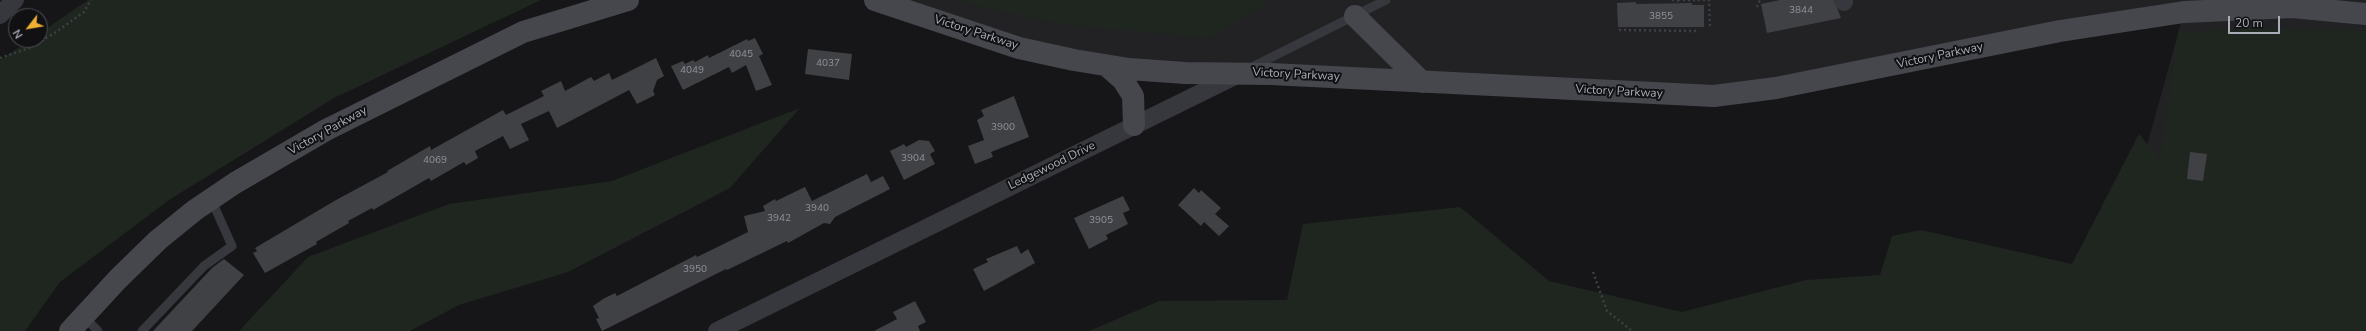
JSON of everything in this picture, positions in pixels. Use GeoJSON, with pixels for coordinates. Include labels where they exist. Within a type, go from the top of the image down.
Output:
{"type":"FeatureCollection","features":[{"type":"Feature","properties":{"kind":"street"},"geometry":{"type":"LineString","coordinates":[[0,15],[15,0]]}},
{"type":"Feature","properties":{"kind":"street","name":"Victory Parkway"},"geometry":{"type":"LineString","coordinates":[[84,326],[118,279],[158,240],[211,199],[235,183],[326,130],[523,32],[628,0]]}},
{"type":"Feature","properties":{"kind":"street","name":"Victory Parkway"},"geometry":{"type":"LineString","coordinates":[[875,0],[1019,48],[1106,65],[1185,73],[1241,72],[1714,96],[1776,88],[2184,6],[2292,7],[2366,14]]}},
{"type":"Feature","properties":{"kind":"street"},"geometry":{"type":"LineString","coordinates":[[1355,16],[1422,82]]}},
{"type":"Feature","properties":{"kind":"street"},"geometry":{"type":"LineString","coordinates":[[1106,65],[1123,80],[1133,96],[1134,125]]}},
{"type":"Feature","properties":{"kind":"street","name":"Ledgewood Drive"},"geometry":{"type":"LineString","coordinates":[[717,331],[1241,72]]}},
{"type":"Feature","properties":{"kind":"lane","name":"Ledgewood Drive"},"geometry":{"type":"LineString","coordinates":[[1241,72],[1386,0]]}},
{"type":"Feature","properties":{"kind":"lane"},"geometry":{"type":"LineString","coordinates":[[142,331],[204,266],[232,246],[211,199]]}},
{"type":"Feature","properties":{"kind":"path"},"geometry":{"type":"LineString","coordinates":[[0,58],[29,48],[56,32],[84,12],[91,0]]}},
{"type":"Feature","properties":{"kind":"path"},"geometry":{"type":"LineString","coordinates":[[1672,0],[1709,0],[1710,27]]}},
{"type":"Feature","properties":{"kind":"path"},"geometry":{"type":"LineString","coordinates":[[1757,6],[1760,0]]}},
{"type":"Feature","properties":{"kind":"path"},"geometry":{"type":"LineString","coordinates":[[1619,30],[1697,31]]}},
{"type":"Feature","properties":{"kind":"path"},"geometry":{"type":"LineString","coordinates":[[1593,272],[1607,311],[1632,331]]}},
{"type":"Feature","properties":{"kind":"shaded area"},"geometry":{"type":"Polygon","coordinates":[[[88,0],[541,0],[334,98],[169,200],[60,282],[25,331],[0,331],[0,60],[18,48],[48,48],[48,28],[88,0]]]}},
{"type":"Feature","properties":{"kind":"shaded area"},"geometry":{"type":"Polygon","coordinates":[[[875,0],[2366,0],[2366,331],[2122,236],[2184,12],[1772,89],[1129,69],[875,0]]]}},
{"type":"Feature","properties":{"kind":"shaded area"},"geometry":{"type":"Polygon","coordinates":[[[953,0],[1271,0],[1211,38],[1064,25],[953,0]]]}},
{"type":"Feature","properties":{"kind":"shaded area"},"geometry":{"type":"Polygon","coordinates":[[[2255,28],[2366,31],[2366,331],[1089,331],[1159,301],[1287,300],[1303,224],[1460,207],[1549,281],[1682,312],[1806,280],[1880,275],[1892,236],[1921,230],[2072,264],[2139,134],[2160,159],[2178,33],[2255,28]]]}},
{"type":"Feature","properties":{"kind":"shaded area"},"geometry":{"type":"Polygon","coordinates":[[[800,108],[730,188],[568,272],[459,305],[410,331],[239,331],[308,257],[449,204],[612,181],[800,108]]]}},
{"type":"Feature","properties":{"kind":"building"},"geometry":{"type":"Polygon","coordinates":[[[1780,0],[1834,0],[1841,18],[1767,33],[1761,4],[1780,0]]]}},
{"type":"Feature","properties":{"kind":"building"},"geometry":{"type":"Polygon","coordinates":[[[1636,2],[1636,4],[1692,3],[1692,5],[1704,5],[1704,27],[1618,27],[1617,3],[1636,2]]]}},
{"type":"Feature","properties":{"kind":"building"},"geometry":{"type":"Polygon","coordinates":[[[755,38],[763,54],[759,56],[772,85],[756,91],[746,65],[732,73],[729,67],[683,90],[671,66],[683,61],[685,64],[693,60],[695,62],[708,55],[709,58],[747,39],[748,41],[755,38]]]}},
{"type":"Feature","properties":{"kind":"building"},"geometry":{"type":"Polygon","coordinates":[[[808,49],[852,54],[849,80],[805,74],[808,49]]]}},
{"type":"Feature","properties":{"kind":"building"},"geometry":{"type":"Polygon","coordinates":[[[656,58],[664,76],[657,80],[653,91],[655,95],[637,104],[629,90],[557,128],[549,111],[521,124],[529,140],[510,149],[503,136],[475,151],[478,158],[466,165],[464,162],[431,181],[429,178],[373,210],[372,208],[348,221],[349,223],[316,242],[317,244],[265,273],[253,253],[257,251],[255,248],[336,200],[388,172],[387,171],[430,146],[431,150],[503,110],[506,115],[544,96],[541,91],[561,81],[565,91],[591,77],[594,81],[609,73],[612,80],[656,58]]]}},
{"type":"Feature","properties":{"kind":"building"},"geometry":{"type":"Polygon","coordinates":[[[1014,96],[1029,137],[991,152],[993,157],[975,164],[968,146],[984,140],[977,120],[984,116],[981,110],[1014,96]]]}},
{"type":"Feature","properties":{"kind":"building"},"geometry":{"type":"Polygon","coordinates":[[[919,140],[929,141],[935,151],[930,154],[935,164],[904,180],[890,151],[904,144],[906,147],[919,140]]]}},
{"type":"Feature","properties":{"kind":"building"},"geometry":{"type":"Polygon","coordinates":[[[2190,152],[2207,154],[2203,181],[2187,179],[2190,152]]]}},
{"type":"Feature","properties":{"kind":"building"},"geometry":{"type":"Polygon","coordinates":[[[867,174],[871,182],[883,176],[890,189],[835,217],[830,224],[824,223],[788,243],[787,241],[727,270],[726,269],[602,331],[596,319],[599,318],[593,306],[603,299],[615,293],[617,296],[696,255],[697,257],[748,232],[744,216],[765,211],[763,206],[775,199],[776,201],[805,187],[812,201],[867,174]]]}},
{"type":"Feature","properties":{"kind":"building"},"geometry":{"type":"Polygon","coordinates":[[[1194,188],[1199,193],[1201,190],[1221,208],[1215,214],[1229,226],[1219,236],[1204,222],[1201,226],[1178,205],[1194,188]]]}},
{"type":"Feature","properties":{"kind":"building"},"geometry":{"type":"Polygon","coordinates":[[[1123,196],[1130,210],[1123,213],[1128,224],[1106,235],[1108,239],[1089,249],[1074,218],[1123,196]]]}},
{"type":"Feature","properties":{"kind":"building"},"geometry":{"type":"Polygon","coordinates":[[[1017,246],[1021,254],[1028,249],[1035,263],[984,291],[973,269],[988,262],[986,259],[1017,246]]]}},
{"type":"Feature","properties":{"kind":"building"},"geometry":{"type":"Polygon","coordinates":[[[224,259],[244,275],[192,331],[153,331],[212,268],[224,259]]]}},
{"type":"Feature","properties":{"kind":"building"},"geometry":{"type":"Polygon","coordinates":[[[915,301],[926,322],[918,326],[920,331],[874,331],[897,319],[893,312],[915,301]]]}}]}
